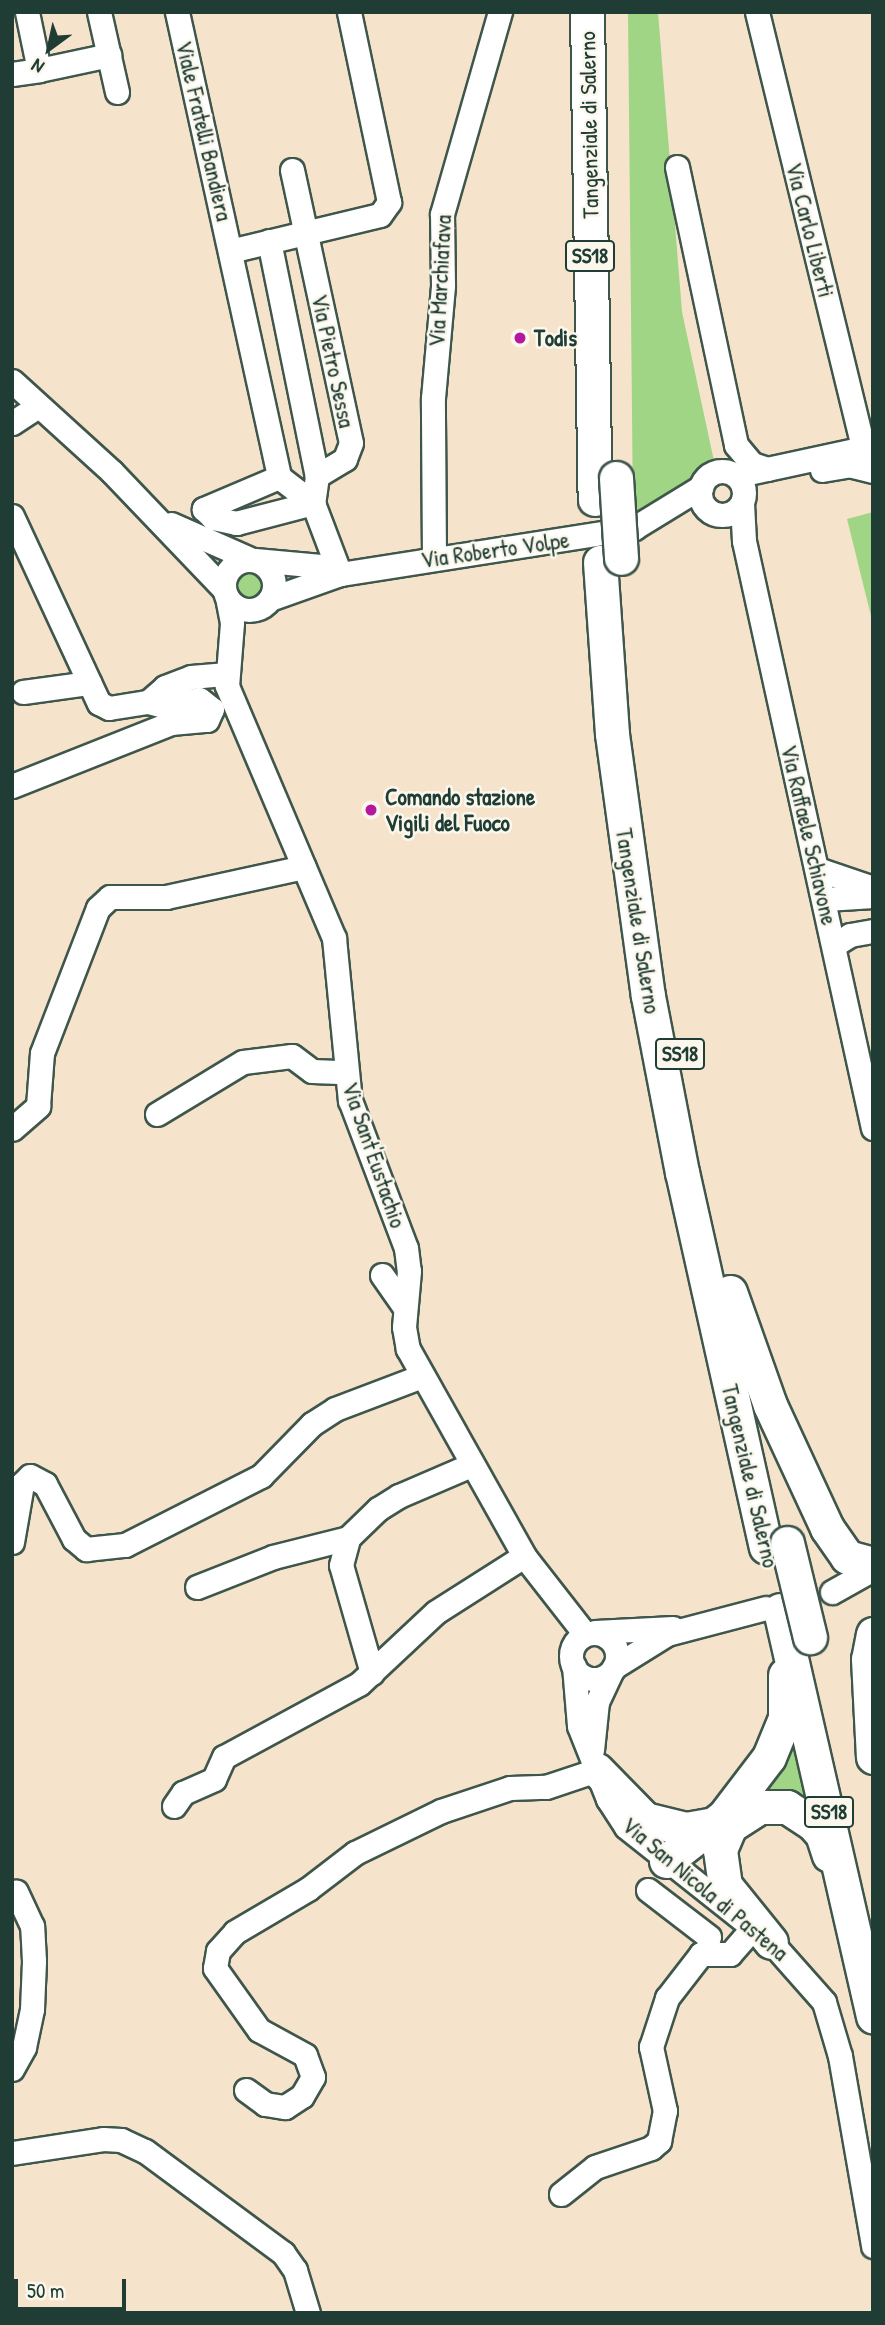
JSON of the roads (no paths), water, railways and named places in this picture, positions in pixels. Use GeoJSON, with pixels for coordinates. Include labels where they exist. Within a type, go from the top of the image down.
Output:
{"type":"FeatureCollection","features":[{"type":"Feature","properties":{"kind":"highway","name":"Tangenziale di Salerno"},"geometry":{"type":"LineString","coordinates":[[587,12],[610,560],[612,734],[648,996],[682,1172],[777,1545],[810,1637],[873,1912]]}},
{"type":"Feature","properties":{"kind":"highway","name":"Tangenziale di Salerno"},"geometry":{"type":"LineString","coordinates":[[606,488],[609,12]]}},
{"type":"Feature","properties":{"kind":"highway","name":"Tangenziale di Salerno"},"geometry":{"type":"LineString","coordinates":[[610,560],[661,945],[777,1545],[773,1609],[858,1945],[873,2016]]}},
{"type":"Feature","properties":{"kind":"highway"},"geometry":{"type":"LineString","coordinates":[[730,1292],[769,1405],[827,1528],[847,1557],[873,1567]]}},
{"type":"Feature","properties":{"kind":"highway"},"geometry":{"type":"LineString","coordinates":[[762,1935],[725,1885],[720,1826],[754,1781],[780,1736],[785,1679],[773,1609]]}},
{"type":"Feature","properties":{"kind":"highway"},"geometry":{"type":"LineString","coordinates":[[873,1633],[868,1659],[873,1757]]}},
{"type":"Feature","properties":{"kind":"highway"},"geometry":{"type":"LineString","coordinates":[[595,1762],[645,1819],[686,1829],[720,1826]]}},
{"type":"Feature","properties":{"kind":"highway"},"geometry":{"type":"LineString","coordinates":[[671,1865],[720,1826],[746,1813],[774,1805],[800,1812],[813,1822],[822,1834],[858,1945]]}},
{"type":"Feature","properties":{"kind":"street"},"geometry":{"type":"LineString","coordinates":[[27,12],[39,70]]}},
{"type":"Feature","properties":{"kind":"street"},"geometry":{"type":"LineString","coordinates":[[99,12],[117,92]]}},
{"type":"Feature","properties":{"kind":"street","name":"Viale Fratelli Bandiera"},"geometry":{"type":"LineString","coordinates":[[177,12],[279,477]]}},
{"type":"Feature","properties":{"kind":"street"},"geometry":{"type":"LineString","coordinates":[[230,251],[380,215],[389,202],[349,12]]}},
{"type":"Feature","properties":{"kind":"street","name":"Via Marchiafava"},"geometry":{"type":"LineString","coordinates":[[434,559],[433,398],[443,285],[442,214],[500,12]]}},
{"type":"Feature","properties":{"kind":"street","name":"Via Carlo Liberti"},"geometry":{"type":"LineString","coordinates":[[757,12],[868,447]]}},
{"type":"Feature","properties":{"kind":"street"},"geometry":{"type":"LineString","coordinates":[[12,75],[109,55]]}},
{"type":"Feature","properties":{"kind":"street"},"geometry":{"type":"LineString","coordinates":[[677,167],[736,445],[752,464],[767,469]]}},
{"type":"Feature","properties":{"kind":"street","name":"Via Pietro Sessa"},"geometry":{"type":"LineString","coordinates":[[292,170],[351,443],[345,459],[317,476]]}},
{"type":"Feature","properties":{"kind":"street"},"geometry":{"type":"LineString","coordinates":[[269,241],[317,476],[317,545],[304,564]]}},
{"type":"Feature","properties":{"kind":"street"},"geometry":{"type":"LineString","coordinates":[[12,381],[158,519],[243,611],[265,604]]}},
{"type":"Feature","properties":{"kind":"street"},"geometry":{"type":"LineString","coordinates":[[12,423],[37,407]]}},
{"type":"Feature","properties":{"kind":"street","name":"Via Raffaele Schiavone"},"geometry":{"type":"LineString","coordinates":[[736,445],[737,485],[744,541],[826,903],[873,1128]]}},
{"type":"Feature","properties":{"kind":"street"},"geometry":{"type":"LineString","coordinates":[[737,485],[767,469],[868,447]]}},
{"type":"Feature","properties":{"kind":"street"},"geometry":{"type":"LineString","coordinates":[[744,541],[719,515],[703,504],[701,487],[707,477],[737,485],[828,468],[849,466],[873,471]]}},
{"type":"Feature","properties":{"kind":"street"},"geometry":{"type":"LineString","coordinates":[[316,510],[236,523],[214,518],[204,509],[279,477],[316,510],[340,574]]}},
{"type":"Feature","properties":{"kind":"street"},"geometry":{"type":"LineString","coordinates":[[719,515],[737,510],[737,485]]}},
{"type":"Feature","properties":{"kind":"street","name":"Via Roberto Volpe"},"geometry":{"type":"LineString","coordinates":[[650,522],[701,487]]}},
{"type":"Feature","properties":{"kind":"street","name":"Via Roberto Volpe"},"geometry":{"type":"LineString","coordinates":[[265,604],[340,574],[587,537],[650,522],[719,515]]}},
{"type":"Feature","properties":{"kind":"street"},"geometry":{"type":"LineString","coordinates":[[12,516],[99,703],[109,708],[148,702],[167,707],[199,699],[212,709],[207,720],[171,723],[12,786]]}},
{"type":"Feature","properties":{"kind":"street"},"geometry":{"type":"LineString","coordinates":[[158,519],[253,560],[273,576],[265,604],[229,647]]}},
{"type":"Feature","properties":{"kind":"street"},"geometry":{"type":"LineString","coordinates":[[148,702],[165,687],[191,677],[224,674],[232,623],[225,593],[228,570],[253,560]]}},
{"type":"Feature","properties":{"kind":"street","name":"Via Roberto Volpe"},"geometry":{"type":"LineString","coordinates":[[253,560],[304,564],[340,574]]}},
{"type":"Feature","properties":{"kind":"street","name":"Via Sant'Eustachio"},"geometry":{"type":"LineString","coordinates":[[224,674],[334,938],[339,962],[345,1072],[357,1120],[406,1248],[409,1271],[404,1307],[408,1349],[471,1465],[524,1556],[556,1602],[580,1646],[605,1635],[615,1646],[612,1669]]}},
{"type":"Feature","properties":{"kind":"street"},"geometry":{"type":"LineString","coordinates":[[23,692],[89,683]]}},
{"type":"Feature","properties":{"kind":"street"},"geometry":{"type":"LineString","coordinates":[[12,1129],[38,1106],[42,1053],[98,908],[110,897],[166,897],[304,867]]}},
{"type":"Feature","properties":{"kind":"street"},"geometry":{"type":"LineString","coordinates":[[817,869],[873,888]]}},
{"type":"Feature","properties":{"kind":"street"},"geometry":{"type":"LineString","coordinates":[[826,903],[873,896]]}},
{"type":"Feature","properties":{"kind":"street"},"geometry":{"type":"LineString","coordinates":[[826,903],[845,912],[873,911]]}},
{"type":"Feature","properties":{"kind":"street"},"geometry":{"type":"LineString","coordinates":[[834,945],[850,935],[873,931]]}},
{"type":"Feature","properties":{"kind":"street"},"geometry":{"type":"LineString","coordinates":[[157,1114],[243,1062],[292,1056],[312,1070],[345,1072]]}},
{"type":"Feature","properties":{"kind":"street"},"geometry":{"type":"LineString","coordinates":[[382,1275],[404,1307]]}},
{"type":"Feature","properties":{"kind":"street"},"geometry":{"type":"LineString","coordinates":[[12,1542],[22,1484],[30,1476],[44,1484],[74,1539],[86,1549],[125,1545],[261,1476],[312,1424],[335,1409],[422,1376]]}},
{"type":"Feature","properties":{"kind":"street"},"geometry":{"type":"LineString","coordinates":[[197,1587],[273,1557],[348,1538],[388,1502],[471,1465]]}},
{"type":"Feature","properties":{"kind":"street"},"geometry":{"type":"LineString","coordinates":[[348,1538],[341,1565],[372,1674]]}},
{"type":"Feature","properties":{"kind":"street"},"geometry":{"type":"LineString","coordinates":[[174,1806],[183,1793],[214,1779],[223,1757],[372,1674],[436,1612],[524,1556]]}},
{"type":"Feature","properties":{"kind":"street"},"geometry":{"type":"LineString","coordinates":[[873,1567],[832,1592],[873,1589]]}},
{"type":"Feature","properties":{"kind":"street"},"geometry":{"type":"LineString","coordinates":[[683,1629],[656,1639],[594,1679],[580,1646],[683,1629],[773,1609]]}},
{"type":"Feature","properties":{"kind":"street","name":"Via San Nicola di Pastena"},"geometry":{"type":"LineString","coordinates":[[580,1646],[575,1708],[607,1799],[626,1827],[762,1935],[808,1981],[835,2027],[873,2246]]}},
{"type":"Feature","properties":{"kind":"street","name":"Via San Nicola di Pastena"},"geometry":{"type":"LineString","coordinates":[[595,1762],[597,1702],[612,1669]]}},
{"type":"Feature","properties":{"kind":"street"},"geometry":{"type":"LineString","coordinates":[[246,2090],[265,2104],[285,2107],[302,2096],[313,2077],[305,2055],[259,2030],[215,1968],[218,1951],[235,1932],[317,1883],[355,1853],[441,1811],[510,1788],[546,1787],[595,1762]]}},
{"type":"Feature","properties":{"kind":"street"},"geometry":{"type":"LineString","coordinates":[[648,1891],[679,1914],[682,1935],[705,1945],[730,1954],[762,1935]]}},
{"type":"Feature","properties":{"kind":"street"},"geometry":{"type":"LineString","coordinates":[[12,2069],[27,2035],[34,1961],[32,1926],[16,1892]]}},
{"type":"Feature","properties":{"kind":"street"},"geometry":{"type":"LineString","coordinates":[[561,2194],[595,2167],[651,2148],[659,2141],[664,2111],[652,2038],[667,1998],[705,1945]]}},
{"type":"Feature","properties":{"kind":"street"},"geometry":{"type":"LineString","coordinates":[[12,2152],[103,2139],[121,2140],[145,2151],[283,2253],[295,2270],[308,2313]]}},
{"type":"Feature","properties":{"kind":"place","name":"Todis"},"geometry":{"type":"Point","coordinates":[520,338]}},
{"type":"Feature","properties":{"kind":"place","name":"Comando stazione Vigili del Fuoco"},"geometry":{"type":"Point","coordinates":[371,810]}}]}
